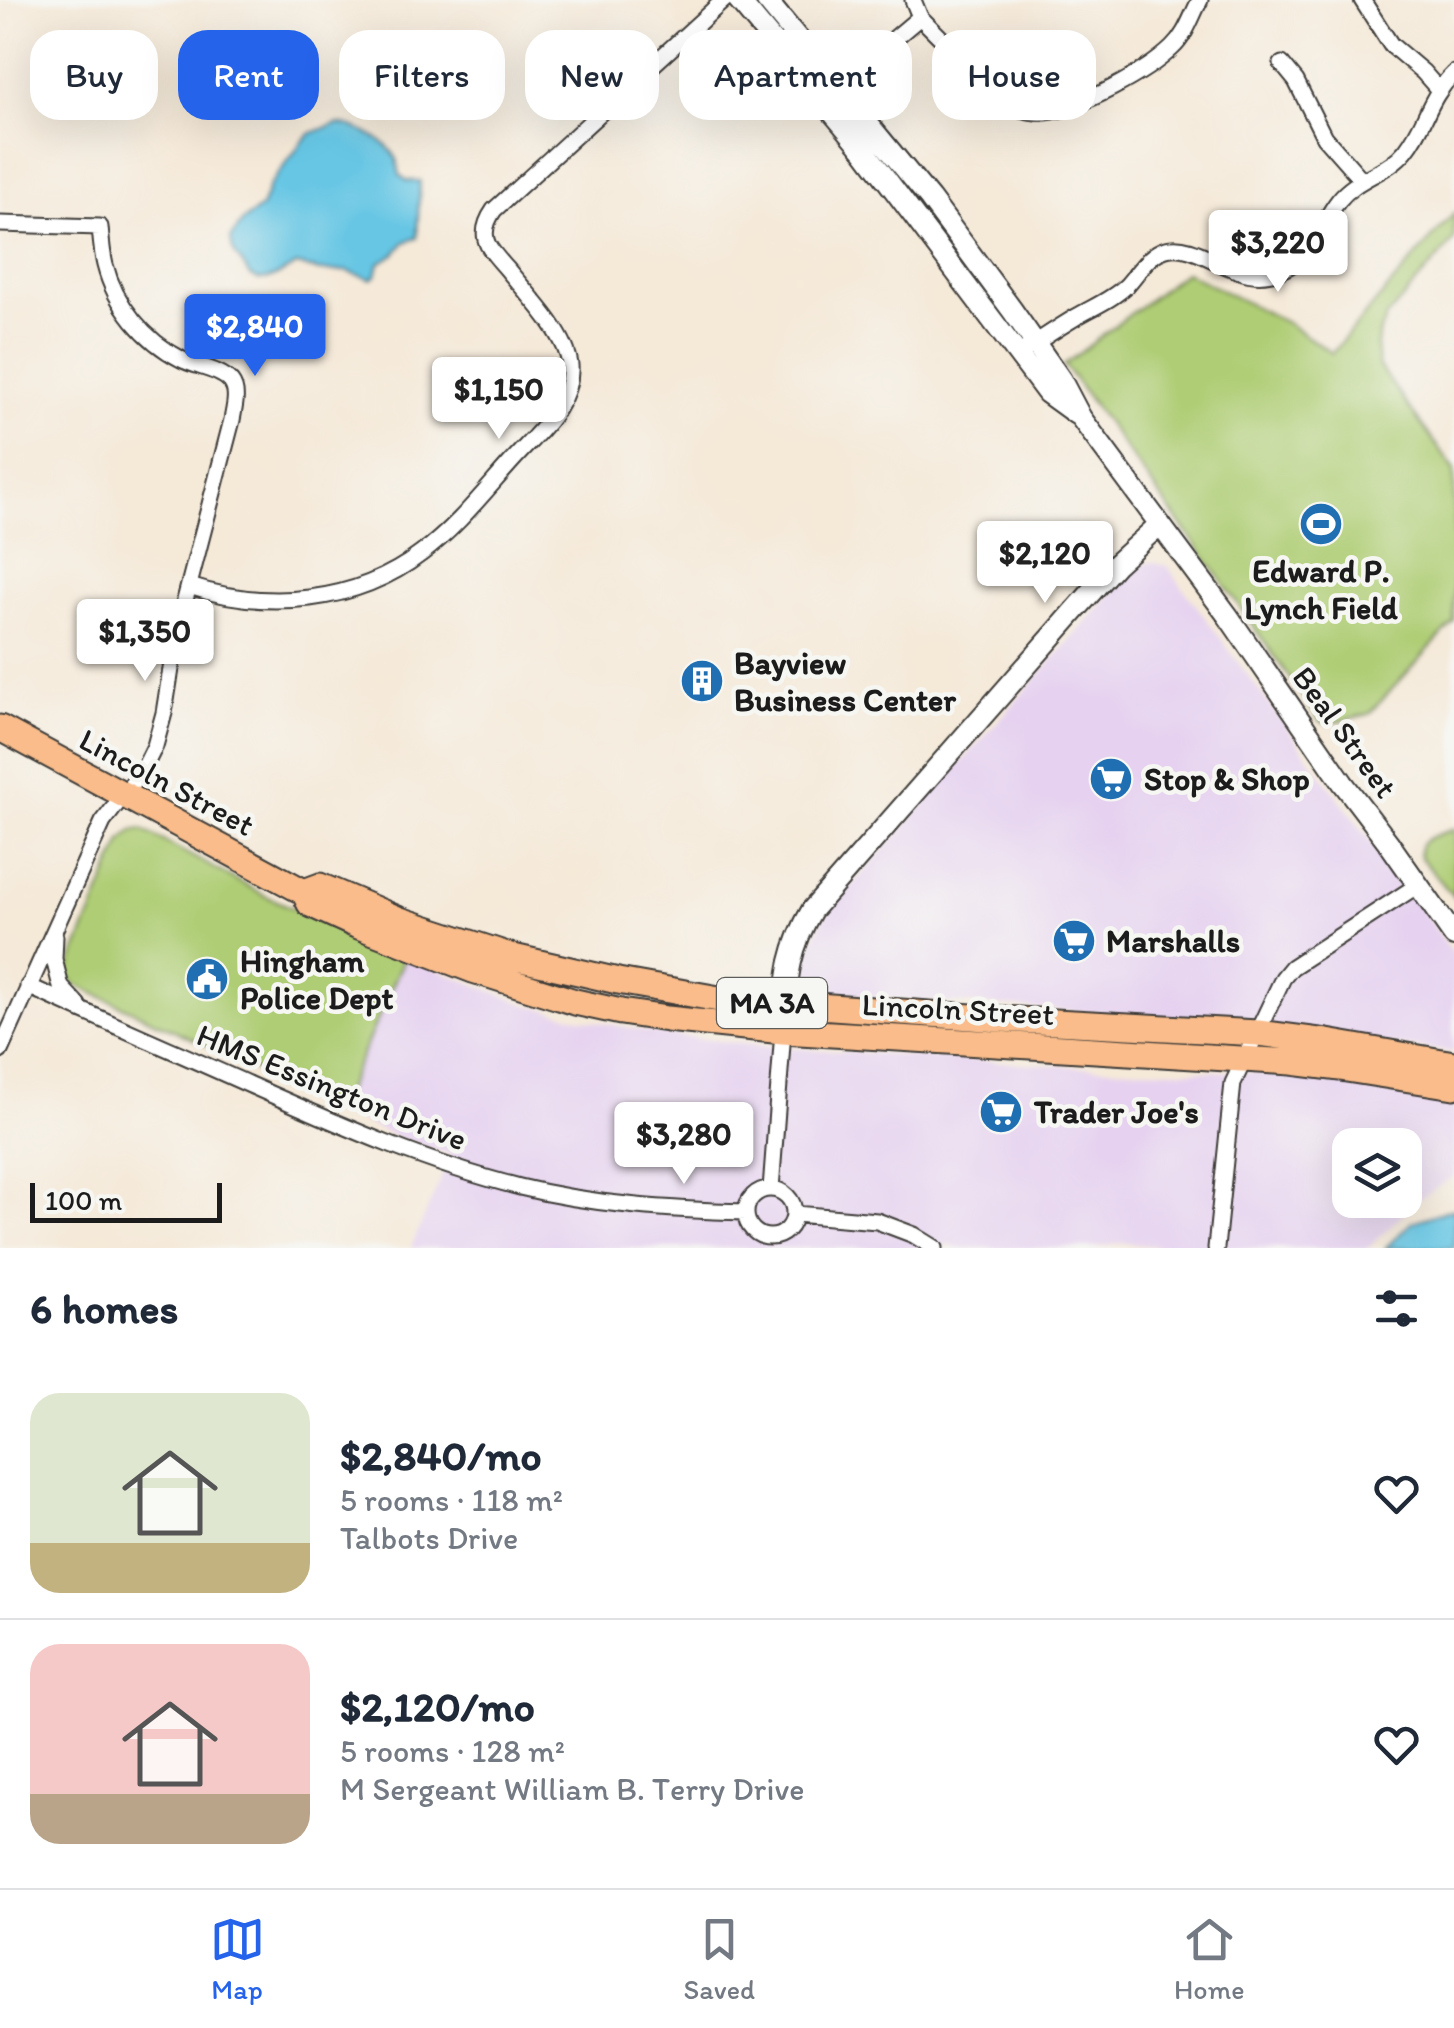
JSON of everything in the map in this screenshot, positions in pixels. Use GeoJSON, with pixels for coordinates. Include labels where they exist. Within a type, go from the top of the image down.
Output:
{"type":"FeatureCollection","features":[{"type":"Feature","properties":{"kind":"main road","name":"Lincoln Street"},"geometry":{"type":"LineString","coordinates":[[0,728],[304,892],[310,904],[473,970],[575,1002],[636,1014],[784,1031],[1245,1059],[1340,1068],[1454,1086]]}},
{"type":"Feature","properties":{"kind":"main road","name":"Lincoln Street"},"geometry":{"type":"LineString","coordinates":[[304,892],[320,886],[400,920],[513,957],[719,998],[1258,1033],[1454,1064]]}},
{"type":"Feature","properties":{"kind":"street"},"geometry":{"type":"LineString","coordinates":[[188,586],[256,600],[316,598],[349,590],[402,567],[456,523],[554,415],[568,388],[570,370],[569,357],[546,317],[488,246],[489,217],[724,0]]}},
{"type":"Feature","properties":{"kind":"street","name":"Beal Street"},"geometry":{"type":"LineString","coordinates":[[738,0],[768,30]]}},
{"type":"Feature","properties":{"kind":"street","name":"Beal Street"},"geometry":{"type":"LineString","coordinates":[[766,0],[787,30]]}},
{"type":"Feature","properties":{"kind":"street"},"geometry":{"type":"LineString","coordinates":[[913,0],[920,17],[1014,108],[1047,112],[1108,90],[1159,59],[1183,36],[1200,0]]}},
{"type":"Feature","properties":{"kind":"street"},"geometry":{"type":"LineString","coordinates":[[1362,0],[1391,44],[1438,90]]}},
{"type":"Feature","properties":{"kind":"street"},"geometry":{"type":"LineString","coordinates":[[905,30],[920,17]]}},
{"type":"Feature","properties":{"kind":"street"},"geometry":{"type":"LineString","coordinates":[[1282,64],[1296,80],[1324,137],[1362,180]]}},
{"type":"Feature","properties":{"kind":"street"},"geometry":{"type":"LineString","coordinates":[[1026,348],[1119,292],[1145,263],[1165,249],[1180,248],[1255,275],[1291,266],[1303,256],[1338,200],[1406,150],[1438,90],[1454,74]]}},
{"type":"Feature","properties":{"kind":"street","name":"Beal Street"},"geometry":{"type":"LineString","coordinates":[[856,120],[930,200],[1026,348],[1062,380],[1081,418],[1228,616],[1454,936]]}},
{"type":"Feature","properties":{"kind":"street"},"geometry":{"type":"LineString","coordinates":[[0,224],[100,226],[108,277],[138,326],[164,349],[224,377],[236,390],[232,420],[177,631],[155,746],[144,768],[103,822],[0,1051]]}},
{"type":"Feature","properties":{"kind":"street"},"geometry":{"type":"LineString","coordinates":[[771,1189],[786,988],[796,939],[812,910],[1116,564],[1158,525]]}},
{"type":"Feature","properties":{"kind":"street"},"geometry":{"type":"LineString","coordinates":[[1216,1248],[1232,1083],[1282,978],[1292,967],[1418,885]]}},
{"type":"Feature","properties":{"kind":"street"},"geometry":{"type":"LineString","coordinates":[[56,926],[54,959],[61,987],[84,1012]]}},
{"type":"Feature","properties":{"kind":"street","name":"HMS Essington Drive"},"geometry":{"type":"LineString","coordinates":[[28,986],[358,1134],[456,1169],[575,1198],[746,1212]]}},
{"type":"Feature","properties":{"kind":"street"},"geometry":{"type":"LineString","coordinates":[[771,1189],[786,1194],[794,1214],[789,1228],[769,1242],[749,1224],[746,1212],[756,1194],[771,1189]]}},
{"type":"Feature","properties":{"kind":"street"},"geometry":{"type":"LineString","coordinates":[[794,1214],[877,1221],[935,1248]]}},
{"type":"Feature","properties":{"kind":"shaded area"},"geometry":{"type":"Polygon","coordinates":[[[1150,562],[1167,566],[1454,954],[1454,1052],[1132,1015],[826,994],[805,982],[805,961],[824,917],[1113,592],[1136,568],[1150,562]]]}},
{"type":"Feature","properties":{"kind":"shaded area"},"geometry":{"type":"Polygon","coordinates":[[[405,957],[527,1005],[660,1034],[762,1046],[1080,1067],[1268,1073],[1454,1104],[1454,1176],[1422,1197],[1422,1128],[1332,1128],[1332,1218],[1399,1218],[1368,1248],[1180,1248],[1124,1243],[1092,1248],[956,1248],[948,1243],[944,1248],[411,1248],[451,1155],[337,1111],[405,957]]]}},
{"type":"Feature","properties":{"kind":"green space","name":"Edward P. Lynch Field"},"geometry":{"type":"Polygon","coordinates":[[[1454,213],[1454,240],[1386,318],[1377,348],[1379,367],[1454,469],[1454,622],[1369,714],[1326,724],[1320,722],[1064,365],[1185,272],[1287,323],[1332,353],[1454,213]]]}},
{"type":"Feature","properties":{"kind":"green space"},"geometry":{"type":"Polygon","coordinates":[[[141,829],[268,897],[405,957],[337,1111],[277,1084],[235,1058],[76,985],[68,977],[122,841],[141,829]]]}},
{"type":"Feature","properties":{"kind":"green space"},"geometry":{"type":"Polygon","coordinates":[[[1454,829],[1454,897],[1419,851],[1424,841],[1454,829]]]}},
{"type":"Feature","properties":{"kind":"water"},"geometry":{"type":"Polygon","coordinates":[[[337,124],[378,139],[392,151],[400,175],[407,181],[420,181],[417,238],[405,242],[395,254],[379,263],[376,276],[371,279],[346,271],[319,271],[297,265],[268,279],[256,279],[236,256],[231,238],[243,221],[261,208],[269,186],[303,141],[311,133],[337,124]]]}},
{"type":"Feature","properties":{"kind":"water"},"geometry":{"type":"Polygon","coordinates":[[[1454,1208],[1454,1248],[1385,1248],[1412,1222],[1454,1208]]]}},
{"type":"Feature","properties":{"kind":"place","name":"Edward P. Lynch Field"},"geometry":{"type":"Point","coordinates":[1321,524]}},
{"type":"Feature","properties":{"kind":"place","name":"Bayview Business Center"},"geometry":{"type":"Point","coordinates":[702,681]}},
{"type":"Feature","properties":{"kind":"place","name":"Stop & Shop"},"geometry":{"type":"Point","coordinates":[1111,779]}},
{"type":"Feature","properties":{"kind":"place","name":"Marshalls"},"geometry":{"type":"Point","coordinates":[1074,941]}},
{"type":"Feature","properties":{"kind":"place","name":"Hingham Police Dept"},"geometry":{"type":"Point","coordinates":[207,979]}},
{"type":"Feature","properties":{"kind":"place","name":"Trader Joe's"},"geometry":{"type":"Point","coordinates":[1001,1112]}}]}
